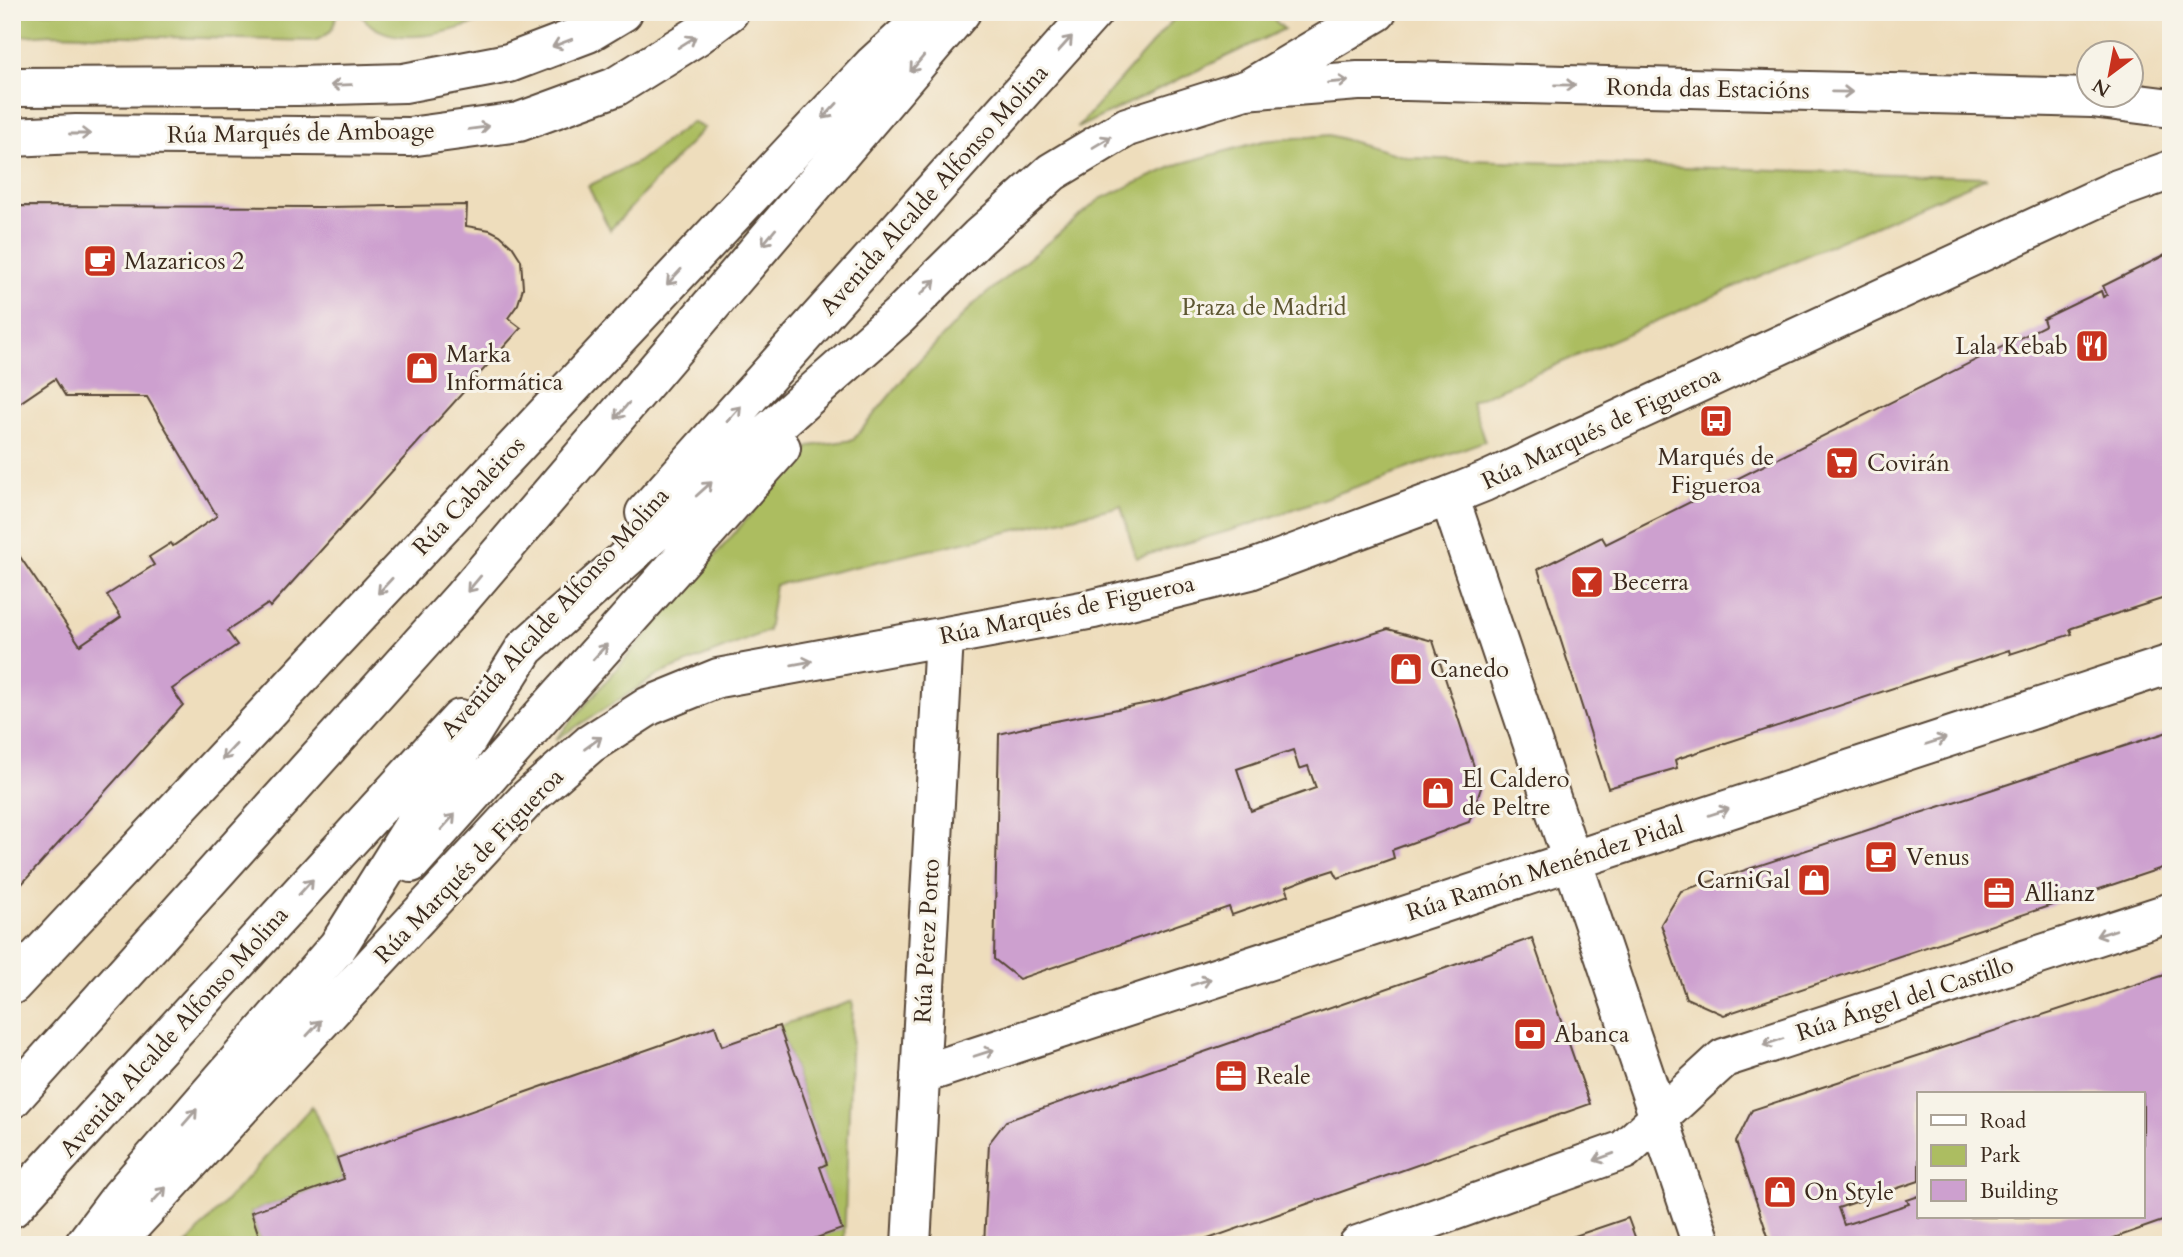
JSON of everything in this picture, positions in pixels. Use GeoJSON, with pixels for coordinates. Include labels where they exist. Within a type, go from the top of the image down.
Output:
{"type":"FeatureCollection","features":[{"type":"Feature","properties":{"kind":"main road","name":"Rúa Marqués de Amboage"},"geometry":{"type":"LineString","coordinates":[[12,87],[404,83],[509,63],[588,33],[623,12]]}},
{"type":"Feature","properties":{"kind":"main road","name":"Rúa Marqués de Amboage"},"geometry":{"type":"LineString","coordinates":[[12,137],[76,134],[409,137],[519,122],[615,87],[697,36],[729,12]]}},
{"type":"Feature","properties":{"kind":"main road","name":"Rúa Cabaleiros"},"geometry":{"type":"LineString","coordinates":[[12,985],[873,65],[931,12]]}},
{"type":"Feature","properties":{"kind":"main road"},"geometry":{"type":"LineString","coordinates":[[12,1099],[461,599],[961,12]]}},
{"type":"Feature","properties":{"kind":"main road","name":"Avenida Alcalde Alfonso Molina"},"geometry":{"type":"LineString","coordinates":[[12,1208],[525,648],[1093,12]]}},
{"type":"Feature","properties":{"kind":"main road"},"geometry":{"type":"LineString","coordinates":[[338,946],[525,648],[899,316],[979,237],[1052,172],[1127,127],[1245,90],[1377,12]]}},
{"type":"Feature","properties":{"kind":"main road","name":"Ronda das Estacións"},"geometry":{"type":"LineString","coordinates":[[1245,90],[1358,81],[1420,81],[2092,98],[2171,108]]}},
{"type":"Feature","properties":{"kind":"main road","name":"Rúa Marqués de Figueroa"},"geometry":{"type":"LineString","coordinates":[[113,1245],[527,799],[590,744],[649,706],[718,678],[1093,609],[1250,570],[1485,482],[2118,189],[2171,170]]}},
{"type":"Feature","properties":{"kind":"main road"},"geometry":{"type":"LineString","coordinates":[[84,1245],[130,1186],[338,946],[899,316]]}},
{"type":"Feature","properties":{"kind":"main road"},"geometry":{"type":"LineString","coordinates":[[1449,496],[1702,1245]]}},
{"type":"Feature","properties":{"kind":"main road","name":"Rúa Pérez Porto"},"geometry":{"type":"LineString","coordinates":[[911,1245],[944,637]]}},
{"type":"Feature","properties":{"kind":"main road","name":"Rúa Ramón Menéndez Pidal"},"geometry":{"type":"LineString","coordinates":[[920,1075],[2171,664]]}},
{"type":"Feature","properties":{"kind":"main road","name":"Rúa Ángel del Castillo"},"geometry":{"type":"LineString","coordinates":[[1358,1245],[1624,1150],[1724,1058],[2171,912]]}},
{"type":"Feature","properties":{"kind":"green space"},"geometry":{"type":"Polygon","coordinates":[[[12,12],[336,12],[335,23],[330,31],[314,41],[51,34],[12,37],[12,12]]]}},
{"type":"Feature","properties":{"kind":"green space"},"geometry":{"type":"Polygon","coordinates":[[[359,12],[507,12],[451,31],[408,36],[389,34],[372,26],[359,12]]]}},
{"type":"Feature","properties":{"kind":"green space"},"geometry":{"type":"Polygon","coordinates":[[[1180,12],[1266,12],[1284,29],[1077,128],[1180,12]]]}},
{"type":"Feature","properties":{"kind":"green space"},"geometry":{"type":"Polygon","coordinates":[[[692,122],[704,128],[610,230],[588,186],[638,162],[692,122]]]}},
{"type":"Feature","properties":{"kind":"green space","name":"Praza de Madrid"},"geometry":{"type":"Polygon","coordinates":[[[1329,135],[1410,158],[1987,177],[1471,402],[1485,441],[1252,524],[1136,558],[1121,506],[775,585],[768,631],[660,674],[555,740],[810,446],[853,440],[909,372],[973,305],[1100,199],[1179,164],[1263,141],[1329,135]]]}},
{"type":"Feature","properties":{"kind":"green space"},"geometry":{"type":"Polygon","coordinates":[[[853,1001],[844,1245],[797,1245],[841,1229],[820,1167],[827,1163],[779,1026],[853,1001]]]}},
{"type":"Feature","properties":{"kind":"green space"},"geometry":{"type":"Polygon","coordinates":[[[312,1106],[344,1179],[251,1212],[262,1245],[186,1245],[312,1106]]]}},
{"type":"Feature","properties":{"kind":"building"},"geometry":{"type":"Polygon","coordinates":[[[467,205],[466,226],[490,230],[500,235],[512,246],[521,260],[523,288],[518,304],[508,318],[521,328],[270,607],[268,604],[227,631],[237,645],[172,689],[183,705],[12,895],[12,545],[80,645],[121,617],[107,595],[154,565],[149,557],[171,543],[173,546],[217,516],[147,397],[66,397],[55,379],[12,408],[12,206],[467,205]]]}},
{"type":"Feature","properties":{"kind":"building"},"geometry":{"type":"Polygon","coordinates":[[[2171,252],[2171,596],[2072,628],[2072,634],[2010,654],[2009,650],[1677,759],[1677,768],[1608,788],[1538,569],[1602,537],[1606,544],[2044,326],[2043,319],[2101,291],[2103,297],[2107,295],[2103,286],[2171,252]]]}},
{"type":"Feature","properties":{"kind":"building"},"geometry":{"type":"Polygon","coordinates":[[[1388,629],[1433,641],[1481,788],[1469,822],[1392,850],[1394,858],[1338,878],[1334,870],[1312,877],[1286,887],[1289,895],[1232,915],[1229,907],[1019,979],[994,959],[999,734],[1159,701],[1388,629]],[[1293,750],[1237,769],[1251,811],[1316,788],[1308,766],[1299,769],[1293,750]]]}},
{"type":"Feature","properties":{"kind":"building"},"geometry":{"type":"Polygon","coordinates":[[[2171,731],[2171,865],[1724,1015],[1686,998],[1661,924],[1681,891],[2171,731]]]}},
{"type":"Feature","properties":{"kind":"building"},"geometry":{"type":"Polygon","coordinates":[[[1532,938],[1590,1104],[1191,1245],[984,1245],[989,1143],[1006,1121],[1532,938]]]}},
{"type":"Feature","properties":{"kind":"building"},"geometry":{"type":"Polygon","coordinates":[[[2171,973],[2171,1218],[2094,1245],[1771,1245],[1736,1142],[1752,1110],[2171,973]]]}},
{"type":"Feature","properties":{"kind":"building"},"geometry":{"type":"Polygon","coordinates":[[[715,1026],[722,1046],[779,1026],[827,1164],[820,1167],[842,1229],[797,1245],[262,1245],[251,1212],[344,1179],[337,1158],[715,1026]]]}},
{"type":"Feature","properties":{"kind":"building"},"geometry":{"type":"Polygon","coordinates":[[[1628,1218],[1638,1245],[1551,1245],[1551,1244],[1628,1218]]]}},
{"type":"Feature","properties":{"kind":"place","name":"Mazaricos 2"},"geometry":{"type":"Point","coordinates":[100,261]}},
{"type":"Feature","properties":{"kind":"place","name":"Lala Kebab"},"geometry":{"type":"Point","coordinates":[2092,346]}},
{"type":"Feature","properties":{"kind":"place","name":"Marka Informática"},"geometry":{"type":"Point","coordinates":[422,368]}},
{"type":"Feature","properties":{"kind":"place","name":"Marqués de Figueroa"},"geometry":{"type":"Point","coordinates":[1716,421]}},
{"type":"Feature","properties":{"kind":"place","name":"Covirán"},"geometry":{"type":"Point","coordinates":[1842,463]}},
{"type":"Feature","properties":{"kind":"place","name":"Becerra"},"geometry":{"type":"Point","coordinates":[1587,582]}},
{"type":"Feature","properties":{"kind":"place","name":"Canedo"},"geometry":{"type":"Point","coordinates":[1406,669]}},
{"type":"Feature","properties":{"kind":"place","name":"El Caldero de Peltre"},"geometry":{"type":"Point","coordinates":[1438,793]}},
{"type":"Feature","properties":{"kind":"place","name":"Venus"},"geometry":{"type":"Point","coordinates":[1881,857]}},
{"type":"Feature","properties":{"kind":"place","name":"CarniGal"},"geometry":{"type":"Point","coordinates":[1814,880]}},
{"type":"Feature","properties":{"kind":"place","name":"Allianz"},"geometry":{"type":"Point","coordinates":[1999,893]}},
{"type":"Feature","properties":{"kind":"place","name":"Abanca"},"geometry":{"type":"Point","coordinates":[1530,1034]}},
{"type":"Feature","properties":{"kind":"place","name":"Reale"},"geometry":{"type":"Point","coordinates":[1231,1076]}},
{"type":"Feature","properties":{"kind":"place","name":"On Style"},"geometry":{"type":"Point","coordinates":[1780,1192]}}]}
